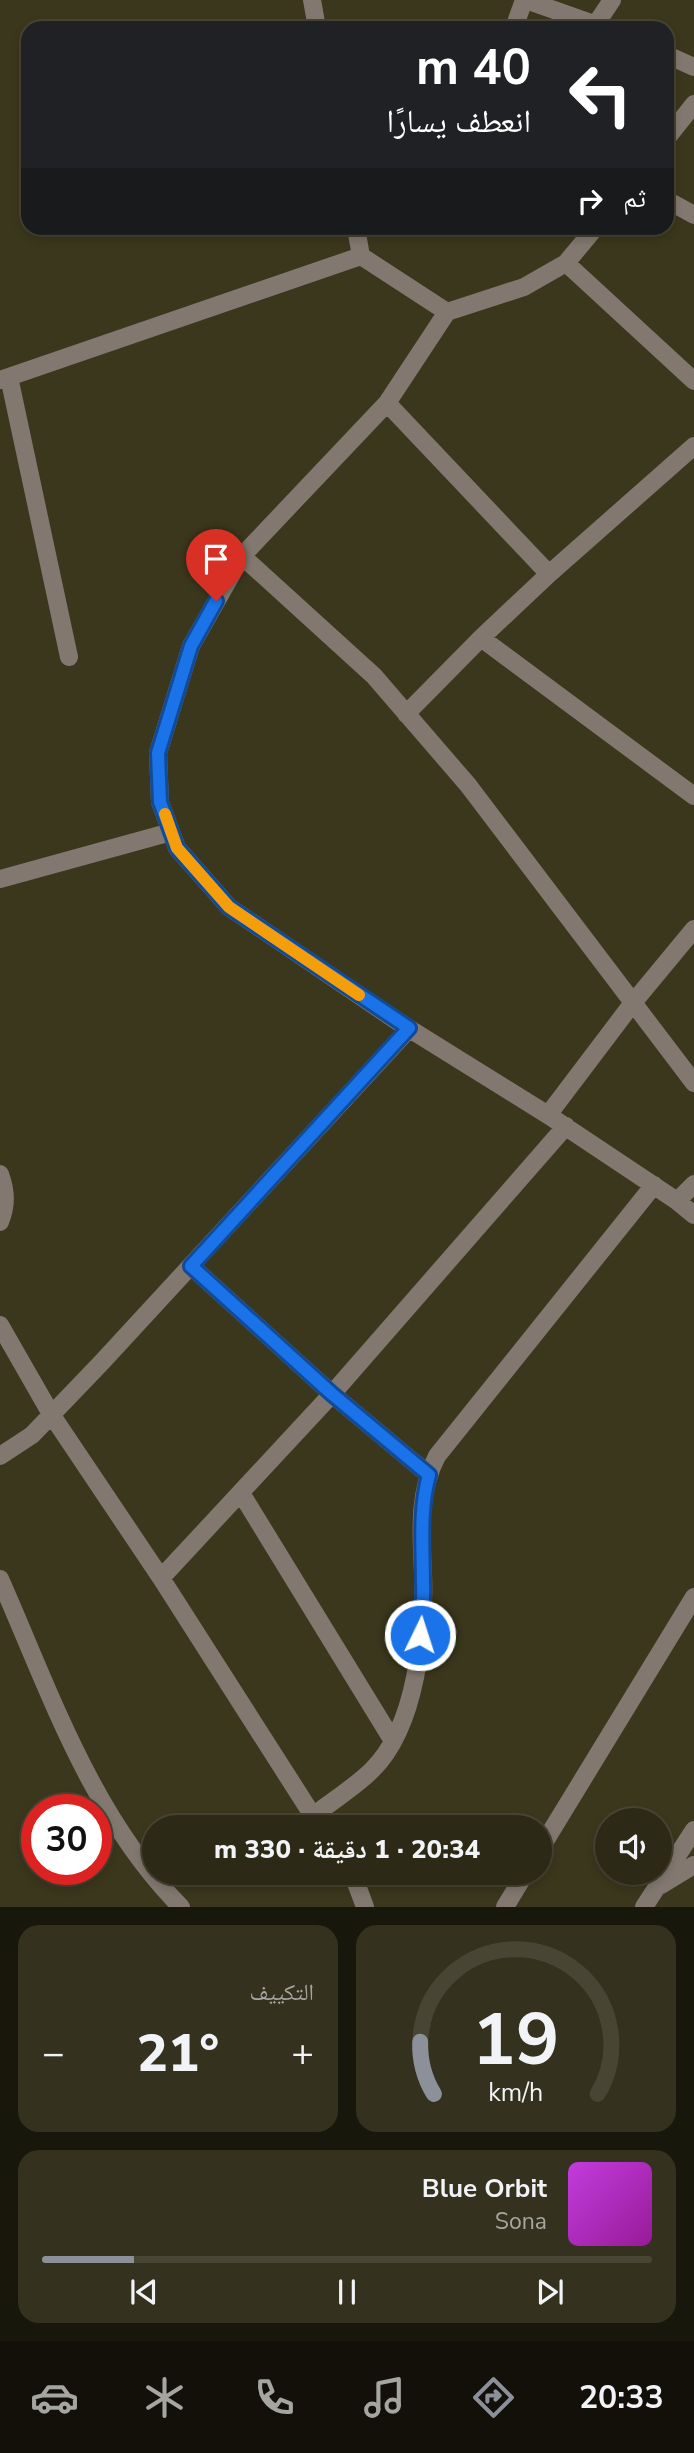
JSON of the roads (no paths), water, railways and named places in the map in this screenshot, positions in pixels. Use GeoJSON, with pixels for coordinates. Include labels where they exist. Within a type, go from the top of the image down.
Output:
{"type":"FeatureCollection","features":[{"type":"Feature","properties":{"kind":"street"},"geometry":{"type":"LineString","coordinates":[[312,0],[316,21]]}},
{"type":"Feature","properties":{"kind":"street"},"geometry":{"type":"LineString","coordinates":[[517,21],[525,0],[586,21]]}},
{"type":"Feature","properties":{"kind":"street"},"geometry":{"type":"LineString","coordinates":[[603,21],[612,0]]}},
{"type":"Feature","properties":{"kind":"street"},"geometry":{"type":"LineString","coordinates":[[674,58],[694,67]]}},
{"type":"Feature","properties":{"kind":"street"},"geometry":{"type":"LineString","coordinates":[[674,129],[694,104]]}},
{"type":"Feature","properties":{"kind":"street"},"geometry":{"type":"LineString","coordinates":[[674,204],[694,215]]}},
{"type":"Feature","properties":{"kind":"street"},"geometry":{"type":"LineString","coordinates":[[357,235],[361,256],[447,312]]}},
{"type":"Feature","properties":{"kind":"street"},"geometry":{"type":"LineString","coordinates":[[589,235],[566,263],[524,287],[447,312],[387,403],[242,556],[191,646],[158,753],[160,802],[177,848],[229,907],[409,1028],[566,1126],[694,1215]]}},
{"type":"Feature","properties":{"kind":"street"},"geometry":{"type":"LineString","coordinates":[[69,657],[5,378],[361,256]]}},
{"type":"Feature","properties":{"kind":"street"},"geometry":{"type":"LineString","coordinates":[[566,263],[694,380]]}},
{"type":"Feature","properties":{"kind":"street"},"geometry":{"type":"LineString","coordinates":[[387,403],[549,574]]}},
{"type":"Feature","properties":{"kind":"street"},"geometry":{"type":"LineString","coordinates":[[407,714],[481,638],[549,574],[694,446]]}},
{"type":"Feature","properties":{"kind":"street"},"geometry":{"type":"LineString","coordinates":[[242,556],[374,676],[468,785],[694,1083]]}},
{"type":"Feature","properties":{"kind":"street"},"geometry":{"type":"LineString","coordinates":[[481,638],[694,796]]}},
{"type":"Feature","properties":{"kind":"street"},"geometry":{"type":"LineString","coordinates":[[0,879],[171,832]]}},
{"type":"Feature","properties":{"kind":"street"},"geometry":{"type":"LineString","coordinates":[[548,1115],[632,1004],[694,929]]}},
{"type":"Feature","properties":{"kind":"street"},"geometry":{"type":"LineString","coordinates":[[0,1456],[32,1435],[409,1028]]}},
{"type":"Feature","properties":{"kind":"street"},"geometry":{"type":"LineString","coordinates":[[161,1578],[332,1394],[566,1126]]}},
{"type":"Feature","properties":{"kind":"street"},"geometry":{"type":"LineString","coordinates":[[0,1174],[6,1192],[0,1222]]}},
{"type":"Feature","properties":{"kind":"street"},"geometry":{"type":"LineString","coordinates":[[677,1201],[694,1184]]}},
{"type":"Feature","properties":{"kind":"street"},"geometry":{"type":"LineString","coordinates":[[323,1815],[371,1771],[389,1750],[403,1718],[419,1659],[424,1588],[424,1492],[437,1457],[653,1185]]}},
{"type":"Feature","properties":{"kind":"street"},"geometry":{"type":"LineString","coordinates":[[191,1266],[332,1394],[429,1475]]}},
{"type":"Feature","properties":{"kind":"street"},"geometry":{"type":"LineString","coordinates":[[0,1325],[51,1414],[161,1578],[312,1815]]}},
{"type":"Feature","properties":{"kind":"street"},"geometry":{"type":"LineString","coordinates":[[241,1493],[393,1741]]}},
{"type":"Feature","properties":{"kind":"street"},"geometry":{"type":"LineString","coordinates":[[0,1579],[77,1754],[115,1824],[181,1907]]}},
{"type":"Feature","properties":{"kind":"street"},"geometry":{"type":"LineString","coordinates":[[552,1830],[694,1597]]}},
{"type":"Feature","properties":{"kind":"street"},"geometry":{"type":"LineString","coordinates":[[643,1907],[694,1830]]}},
{"type":"Feature","properties":{"kind":"street"},"geometry":{"type":"LineString","coordinates":[[655,1889],[694,1865]]}},
{"type":"Feature","properties":{"kind":"street"},"geometry":{"type":"LineString","coordinates":[[357,1885],[365,1907]]}},
{"type":"Feature","properties":{"kind":"street"},"geometry":{"type":"LineString","coordinates":[[505,1907],[518,1885]]}}]}
